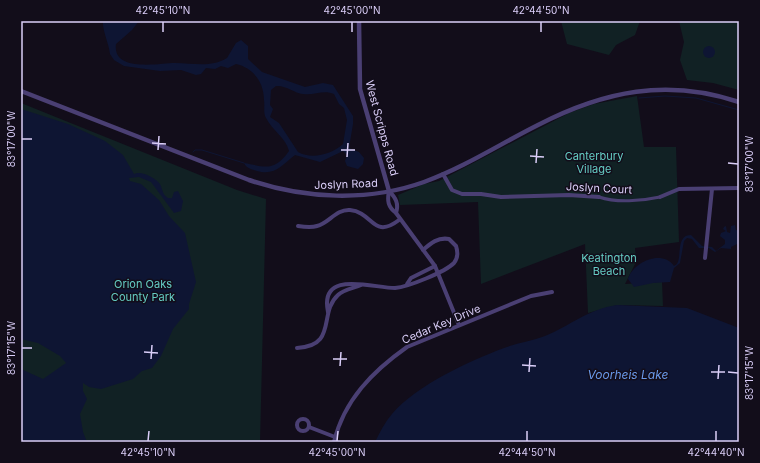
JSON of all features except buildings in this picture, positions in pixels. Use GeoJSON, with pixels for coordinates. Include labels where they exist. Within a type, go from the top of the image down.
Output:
{"type":"FeatureCollection","features":[{"type":"Feature","properties":{"kind":"street","name":"West Scripps Road"},"geometry":{"type":"LineString","coordinates":[[359,21],[360,89],[389,191],[395,197],[398,207],[396,213]]}},
{"type":"Feature","properties":{"kind":"street","name":"Joslyn Road"},"geometry":{"type":"LineString","coordinates":[[21,91],[265,186],[296,193],[331,196],[365,195],[418,184],[443,174],[578,106],[614,95],[634,91],[672,90],[709,94],[739,102]]}},
{"type":"Feature","properties":{"kind":"street","name":"Joslyn Court"},"geometry":{"type":"LineString","coordinates":[[443,174],[452,190],[462,194],[481,194],[501,197],[575,195],[613,200],[645,199],[660,197],[674,190],[739,188]]}},
{"type":"Feature","properties":{"kind":"street"},"geometry":{"type":"LineString","coordinates":[[705,258],[712,189]]}},
{"type":"Feature","properties":{"kind":"street","name":"West Scripps Road"},"geometry":{"type":"LineString","coordinates":[[389,191],[387,199],[390,209],[396,213],[399,220],[435,266],[459,325]]}},
{"type":"Feature","properties":{"kind":"street"},"geometry":{"type":"LineString","coordinates":[[298,226],[317,227],[334,214],[348,210],[362,215],[379,227],[385,228],[399,220]]}},
{"type":"Feature","properties":{"kind":"street"},"geometry":{"type":"LineString","coordinates":[[297,348],[305,348],[315,343],[322,337],[326,331],[328,312],[327,298],[334,288],[340,284],[350,283],[397,288],[407,284],[413,284],[438,272],[454,262],[458,252],[456,246],[449,239],[441,238],[423,250]]}},
{"type":"Feature","properties":{"kind":"street"},"geometry":{"type":"LineString","coordinates":[[407,284],[412,278],[435,266]]}},
{"type":"Feature","properties":{"kind":"street"},"geometry":{"type":"LineString","coordinates":[[328,312],[338,294],[362,285]]}},
{"type":"Feature","properties":{"kind":"street","name":"Cedar Key Drive"},"geometry":{"type":"LineString","coordinates":[[334,442],[346,411],[355,396],[374,373],[407,347],[531,296],[552,292]]}},
{"type":"Feature","properties":{"kind":"street"},"geometry":{"type":"LineString","coordinates":[[309,427],[335,437]]}},
{"type":"Feature","properties":{"kind":"green space"},"geometry":{"type":"Polygon","coordinates":[[[561,21],[640,21],[635,35],[616,45],[609,55],[567,44],[561,21]]]}},
{"type":"Feature","properties":{"kind":"green space"},"geometry":{"type":"Polygon","coordinates":[[[679,21],[739,21],[739,90],[713,83],[687,80],[680,60],[684,42],[679,21]]]}},
{"type":"Feature","properties":{"kind":"green space","name":"Canterbury Village"},"geometry":{"type":"Polygon","coordinates":[[[637,96],[644,147],[676,147],[679,242],[635,248],[636,262],[625,284],[662,282],[663,306],[617,305],[588,313],[585,244],[481,284],[478,202],[400,205],[398,195],[424,184],[439,181],[569,113],[594,104],[637,96]]]}},
{"type":"Feature","properties":{"kind":"green space","name":"Orion Oaks County Park"},"geometry":{"type":"Polygon","coordinates":[[[21,103],[237,190],[266,199],[260,442],[21,442],[21,103]]]}},
{"type":"Feature","properties":{"kind":"water"},"geometry":{"type":"Polygon","coordinates":[[[103,21],[139,21],[132,30],[116,44],[117,53],[121,59],[129,63],[149,65],[175,63],[215,63],[227,58],[236,43],[241,40],[248,46],[248,59],[262,72],[305,87],[323,83],[333,85],[353,116],[349,148],[359,152],[364,158],[363,164],[358,169],[347,166],[345,161],[347,155],[343,151],[320,162],[295,155],[278,169],[269,172],[257,171],[249,168],[244,163],[258,166],[274,165],[284,158],[289,151],[285,142],[266,118],[264,94],[260,82],[253,73],[236,64],[228,68],[221,66],[215,69],[206,68],[201,74],[196,75],[181,70],[160,71],[124,66],[114,60],[110,54],[103,21]],[[276,86],[271,90],[270,105],[273,109],[270,117],[279,123],[298,152],[309,156],[322,155],[333,151],[343,144],[347,120],[344,108],[339,104],[334,94],[322,92],[303,94],[276,86]]]}},
{"type":"Feature","properties":{"kind":"water"},"geometry":{"type":"Polygon","coordinates":[[[711,46],[714,47],[714,57],[707,58],[704,57],[703,50],[704,47],[711,46]]]}},
{"type":"Feature","properties":{"kind":"water"},"geometry":{"type":"Polygon","coordinates":[[[21,109],[68,124],[105,141],[123,155],[134,174],[140,173],[155,179],[160,184],[168,198],[172,198],[174,192],[178,191],[183,201],[181,211],[174,213],[151,182],[139,177],[129,178],[130,181],[141,184],[159,200],[169,216],[185,233],[196,282],[189,304],[189,309],[173,329],[161,356],[152,368],[142,371],[133,379],[101,389],[89,387],[83,383],[83,391],[87,399],[80,414],[83,432],[87,442],[21,442],[21,369],[43,379],[66,363],[60,356],[38,343],[21,339],[21,109]]]}},
{"type":"Feature","properties":{"kind":"water"},"geometry":{"type":"Polygon","coordinates":[[[735,225],[736,230],[739,231],[739,247],[737,244],[731,247],[731,249],[721,248],[715,252],[709,248],[699,248],[692,239],[687,238],[684,241],[680,263],[674,268],[670,282],[653,283],[634,287],[628,279],[636,267],[648,260],[662,258],[669,261],[674,266],[677,264],[681,242],[686,236],[691,235],[702,246],[712,247],[716,251],[725,244],[725,240],[720,236],[721,233],[726,231],[723,229],[724,227],[726,226],[727,232],[730,233],[731,226],[735,225]]]}},
{"type":"Feature","properties":{"kind":"water","name":"Voorheis Lake"},"geometry":{"type":"Polygon","coordinates":[[[617,305],[687,308],[739,328],[739,442],[375,442],[387,420],[403,403],[415,393],[444,375],[490,353],[545,336],[597,310],[617,305]]]}},
{"type":"Feature","properties":{"kind":"waterway"},"geometry":{"type":"LineString","coordinates":[[639,98],[665,96],[696,98],[739,110]]}},
{"type":"Feature","properties":{"kind":"waterway"},"geometry":{"type":"LineString","coordinates":[[193,152],[195,150],[202,150],[244,163]]}},
{"type":"Feature","properties":{"kind":"park label","name":"Keatington Beach"},"geometry":{"type":"Point","coordinates":[609,264]}}]}
